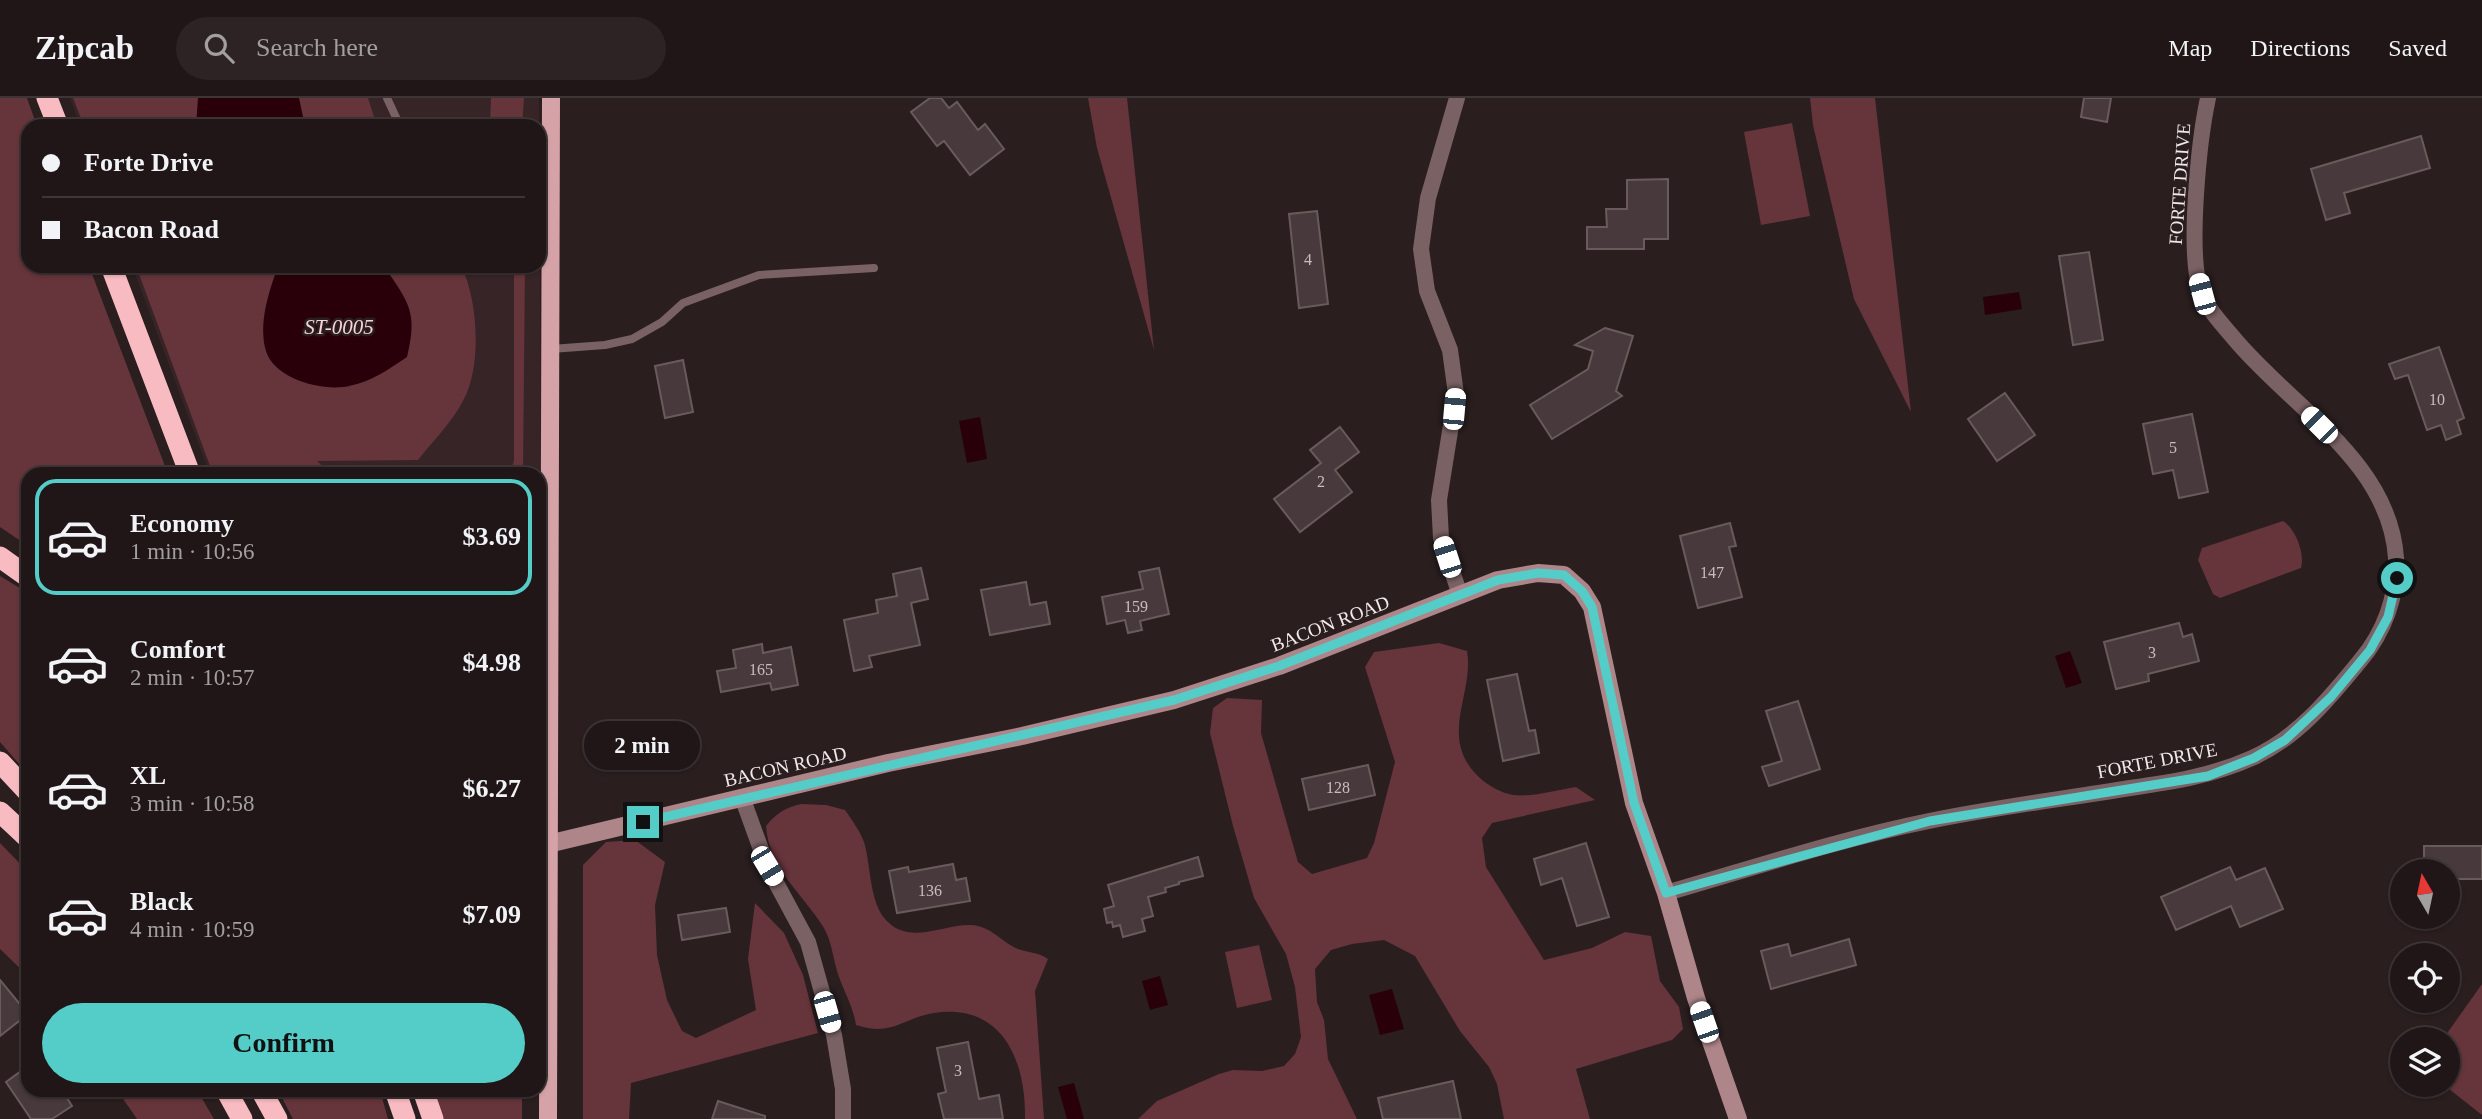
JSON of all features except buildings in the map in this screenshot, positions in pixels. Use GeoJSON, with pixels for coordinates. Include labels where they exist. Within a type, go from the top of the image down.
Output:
{"type":"FeatureCollection","features":[{"type":"Feature","properties":{"kind":"highway"},"geometry":{"type":"LineString","coordinates":[[47,98],[55,119]]}},
{"type":"Feature","properties":{"kind":"highway"},"geometry":{"type":"LineString","coordinates":[[114,273],[187,467]]}},
{"type":"Feature","properties":{"kind":"highway"},"geometry":{"type":"LineString","coordinates":[[0,557],[21,572]]}},
{"type":"Feature","properties":{"kind":"highway"},"geometry":{"type":"LineString","coordinates":[[0,762],[21,784]]}},
{"type":"Feature","properties":{"kind":"highway"},"geometry":{"type":"LineString","coordinates":[[0,812],[21,832]]}},
{"type":"Feature","properties":{"kind":"highway"},"geometry":{"type":"LineString","coordinates":[[230,1097],[242,1119]]}},
{"type":"Feature","properties":{"kind":"highway"},"geometry":{"type":"LineString","coordinates":[[265,1097],[277,1119]]}},
{"type":"Feature","properties":{"kind":"highway"},"geometry":{"type":"LineString","coordinates":[[397,1097],[405,1119]]}},
{"type":"Feature","properties":{"kind":"highway"},"geometry":{"type":"LineString","coordinates":[[425,1097],[433,1119]]}},
{"type":"Feature","properties":{"kind":"main road"},"geometry":{"type":"LineString","coordinates":[[546,150],[551,98]]}},
{"type":"Feature","properties":{"kind":"main road"},"geometry":{"type":"LineString","coordinates":[[546,192],[551,349],[548,1119]]}},
{"type":"Feature","properties":{"kind":"street"},"geometry":{"type":"LineString","coordinates":[[1457,98],[1427,198],[1420,249],[1427,291],[1450,350],[1456,394],[1439,500],[1441,538],[1460,595]]}},
{"type":"Feature","properties":{"kind":"street","name":"FORTE DRIVE"},"geometry":{"type":"LineString","coordinates":[[1666,893],[1930,821],[2208,776],[2254,758],[2285,740],[2331,697],[2370,650],[2388,617],[2397,578],[2395,547],[2381,497],[2356,463],[2243,349],[2214,315],[2202,294],[2194,244],[2203,122],[2208,98]]}},
{"type":"Feature","properties":{"kind":"street","name":"BACON ROAD"},"geometry":{"type":"LineString","coordinates":[[548,844],[742,797],[1174,700],[1279,666],[1498,580],[1538,573],[1564,575],[1582,591],[1595,620],[1634,803],[1666,893],[1696,998],[1738,1119]]}},
{"type":"Feature","properties":{"kind":"street"},"geometry":{"type":"LineString","coordinates":[[742,797],[767,866],[808,942],[834,1035],[843,1089],[843,1119]]}},
{"type":"Feature","properties":{"kind":"lane"},"geometry":{"type":"LineString","coordinates":[[387,98],[397,119]]}},
{"type":"Feature","properties":{"kind":"lane"},"geometry":{"type":"LineString","coordinates":[[551,349],[606,345],[632,339],[662,322],[683,303],[759,275],[874,268]]}},
{"type":"Feature","properties":{"kind":"shaded area"},"geometry":{"type":"Polygon","coordinates":[[[0,98],[27,98],[34,119],[21,119],[21,273],[92,273],[165,467],[21,467],[21,541],[0,527],[0,98]]]}},
{"type":"Feature","properties":{"kind":"shaded area"},"geometry":{"type":"Polygon","coordinates":[[[70,98],[539,98],[539,119],[78,119],[70,98]]]}},
{"type":"Feature","properties":{"kind":"shaded area"},"geometry":{"type":"Polygon","coordinates":[[[73,98],[368,98],[375,119],[81,119],[73,98]]]}},
{"type":"Feature","properties":{"kind":"shaded area"},"geometry":{"type":"Polygon","coordinates":[[[491,98],[524,98],[522,119],[490,119],[491,98]]]}},
{"type":"Feature","properties":{"kind":"shaded area"},"geometry":{"type":"Polygon","coordinates":[[[1088,98],[1127,98],[1154,350],[1097,148],[1088,98]]]}},
{"type":"Feature","properties":{"kind":"shaded area"},"geometry":{"type":"Polygon","coordinates":[[[1810,98],[1875,98],[1911,412],[1854,299],[1813,125],[1810,98]]]}},
{"type":"Feature","properties":{"kind":"shaded area"},"geometry":{"type":"Polygon","coordinates":[[[1792,123],[1810,216],[1761,225],[1744,132],[1792,123]]]}},
{"type":"Feature","properties":{"kind":"shaded area"},"geometry":{"type":"Polygon","coordinates":[[[135,273],[540,273],[541,467],[207,467],[135,273]]]}},
{"type":"Feature","properties":{"kind":"shaded area"},"geometry":{"type":"Polygon","coordinates":[[[139,273],[464,273],[471,296],[476,332],[474,369],[464,399],[418,460],[317,461],[323,467],[210,467],[139,273]]]}},
{"type":"Feature","properties":{"kind":"shaded area"},"geometry":{"type":"Polygon","coordinates":[[[514,273],[525,273],[523,467],[512,467],[514,461],[514,273]]]}},
{"type":"Feature","properties":{"kind":"shaded area"},"geometry":{"type":"Polygon","coordinates":[[[2283,521],[2298,542],[2302,556],[2301,568],[2220,598],[2213,594],[2198,560],[2202,548],[2283,521]]]}},
{"type":"Feature","properties":{"kind":"shaded area"},"geometry":{"type":"Polygon","coordinates":[[[0,576],[21,589],[21,766],[0,742],[0,576]]]}},
{"type":"Feature","properties":{"kind":"shaded area"},"geometry":{"type":"Polygon","coordinates":[[[1439,643],[1467,651],[1468,673],[1459,737],[1464,756],[1474,772],[1496,789],[1513,795],[1531,795],[1576,787],[1595,800],[1492,823],[1482,838],[1486,867],[1544,960],[1592,948],[1625,932],[1651,936],[1660,981],[1679,1007],[1683,1029],[1672,1040],[1576,1069],[1590,1119],[1504,1119],[1497,1084],[1489,1067],[1460,1031],[1415,956],[1384,940],[1352,944],[1331,950],[1315,969],[1317,1002],[1324,1020],[1328,1059],[1357,1119],[1138,1119],[1157,1101],[1219,1074],[1233,1070],[1262,1071],[1284,1066],[1295,1054],[1301,1037],[1295,987],[1286,954],[1254,898],[1233,826],[1210,733],[1213,708],[1227,698],[1262,700],[1261,733],[1298,862],[1312,874],[1367,858],[1374,843],[1395,762],[1365,667],[1374,652],[1439,643]]]}},
{"type":"Feature","properties":{"kind":"shaded area"},"geometry":{"type":"Polygon","coordinates":[[[801,804],[826,805],[845,810],[864,842],[876,902],[885,919],[894,927],[916,933],[961,925],[979,926],[1018,949],[1048,959],[1035,991],[1044,1119],[1025,1119],[1021,1077],[1015,1057],[1006,1041],[993,1027],[977,1017],[958,1012],[934,1013],[889,1028],[856,1025],[827,933],[780,868],[768,841],[766,826],[770,821],[790,807],[801,804]]]}},
{"type":"Feature","properties":{"kind":"shaded area"},"geometry":{"type":"Polygon","coordinates":[[[635,840],[665,862],[655,905],[657,955],[667,1000],[682,1031],[696,1038],[756,1010],[748,959],[755,903],[784,933],[803,975],[818,1033],[631,1083],[629,1119],[583,1119],[583,865],[606,842],[635,840]]]}},
{"type":"Feature","properties":{"kind":"shaded area"},"geometry":{"type":"Polygon","coordinates":[[[0,843],[21,865],[21,969],[0,949],[0,843]]]}},
{"type":"Feature","properties":{"kind":"shaded area"},"geometry":{"type":"Polygon","coordinates":[[[1259,945],[1272,1000],[1237,1008],[1225,952],[1259,945]]]}},
{"type":"Feature","properties":{"kind":"shaded area"},"geometry":{"type":"Polygon","coordinates":[[[2482,984],[2482,1115],[2459,1097],[2460,1027],[2452,1027],[2482,984]]]}},
{"type":"Feature","properties":{"kind":"shaded area"},"geometry":{"type":"Polygon","coordinates":[[[122,1097],[201,1097],[214,1119],[137,1119],[122,1097]]]}},
{"type":"Feature","properties":{"kind":"shaded area"},"geometry":{"type":"Polygon","coordinates":[[[282,1097],[382,1097],[388,1119],[293,1119],[282,1097]]]}},
{"type":"Feature","properties":{"kind":"shaded area"},"geometry":{"type":"Polygon","coordinates":[[[434,1097],[522,1097],[522,1119],[442,1119],[434,1097]]]}},
{"type":"Feature","properties":{"kind":"water"},"geometry":{"type":"Polygon","coordinates":[[[198,98],[299,98],[304,119],[196,119],[198,98]]]}},
{"type":"Feature","properties":{"kind":"water","name":"ST-0005"},"geometry":{"type":"Polygon","coordinates":[[[276,273],[389,273],[409,308],[412,329],[407,357],[357,384],[326,387],[289,376],[271,361],[266,351],[263,330],[276,273]]]}},
{"type":"Feature","properties":{"kind":"water"},"geometry":{"type":"Polygon","coordinates":[[[2019,292],[2022,309],[1985,315],[1983,297],[2019,292]]]}},
{"type":"Feature","properties":{"kind":"water"},"geometry":{"type":"Polygon","coordinates":[[[980,417],[987,459],[967,463],[959,421],[980,417]]]}},
{"type":"Feature","properties":{"kind":"water"},"geometry":{"type":"Polygon","coordinates":[[[2070,651],[2082,683],[2066,688],[2055,656],[2070,651]]]}},
{"type":"Feature","properties":{"kind":"water"},"geometry":{"type":"Polygon","coordinates":[[[1160,976],[1168,1005],[1150,1010],[1142,981],[1160,976]]]}},
{"type":"Feature","properties":{"kind":"water"},"geometry":{"type":"Polygon","coordinates":[[[1392,989],[1404,1029],[1380,1035],[1369,995],[1392,989]]]}},
{"type":"Feature","properties":{"kind":"water"},"geometry":{"type":"Polygon","coordinates":[[[1074,1083],[1084,1119],[1067,1119],[1058,1087],[1074,1083]]]}},
{"type":"Feature","properties":{"kind":"route"},"geometry":{"type":"LineString","coordinates":[[643,822],[839,774],[1021,736],[1174,700],[1279,666],[1498,580],[1538,573],[1564,575],[1582,591],[1592,607],[1634,803],[1666,893],[1833,845],[1930,821],[2208,776],[2254,758],[2285,740],[2331,697],[2370,650],[2388,617],[2397,578]]}}]}
